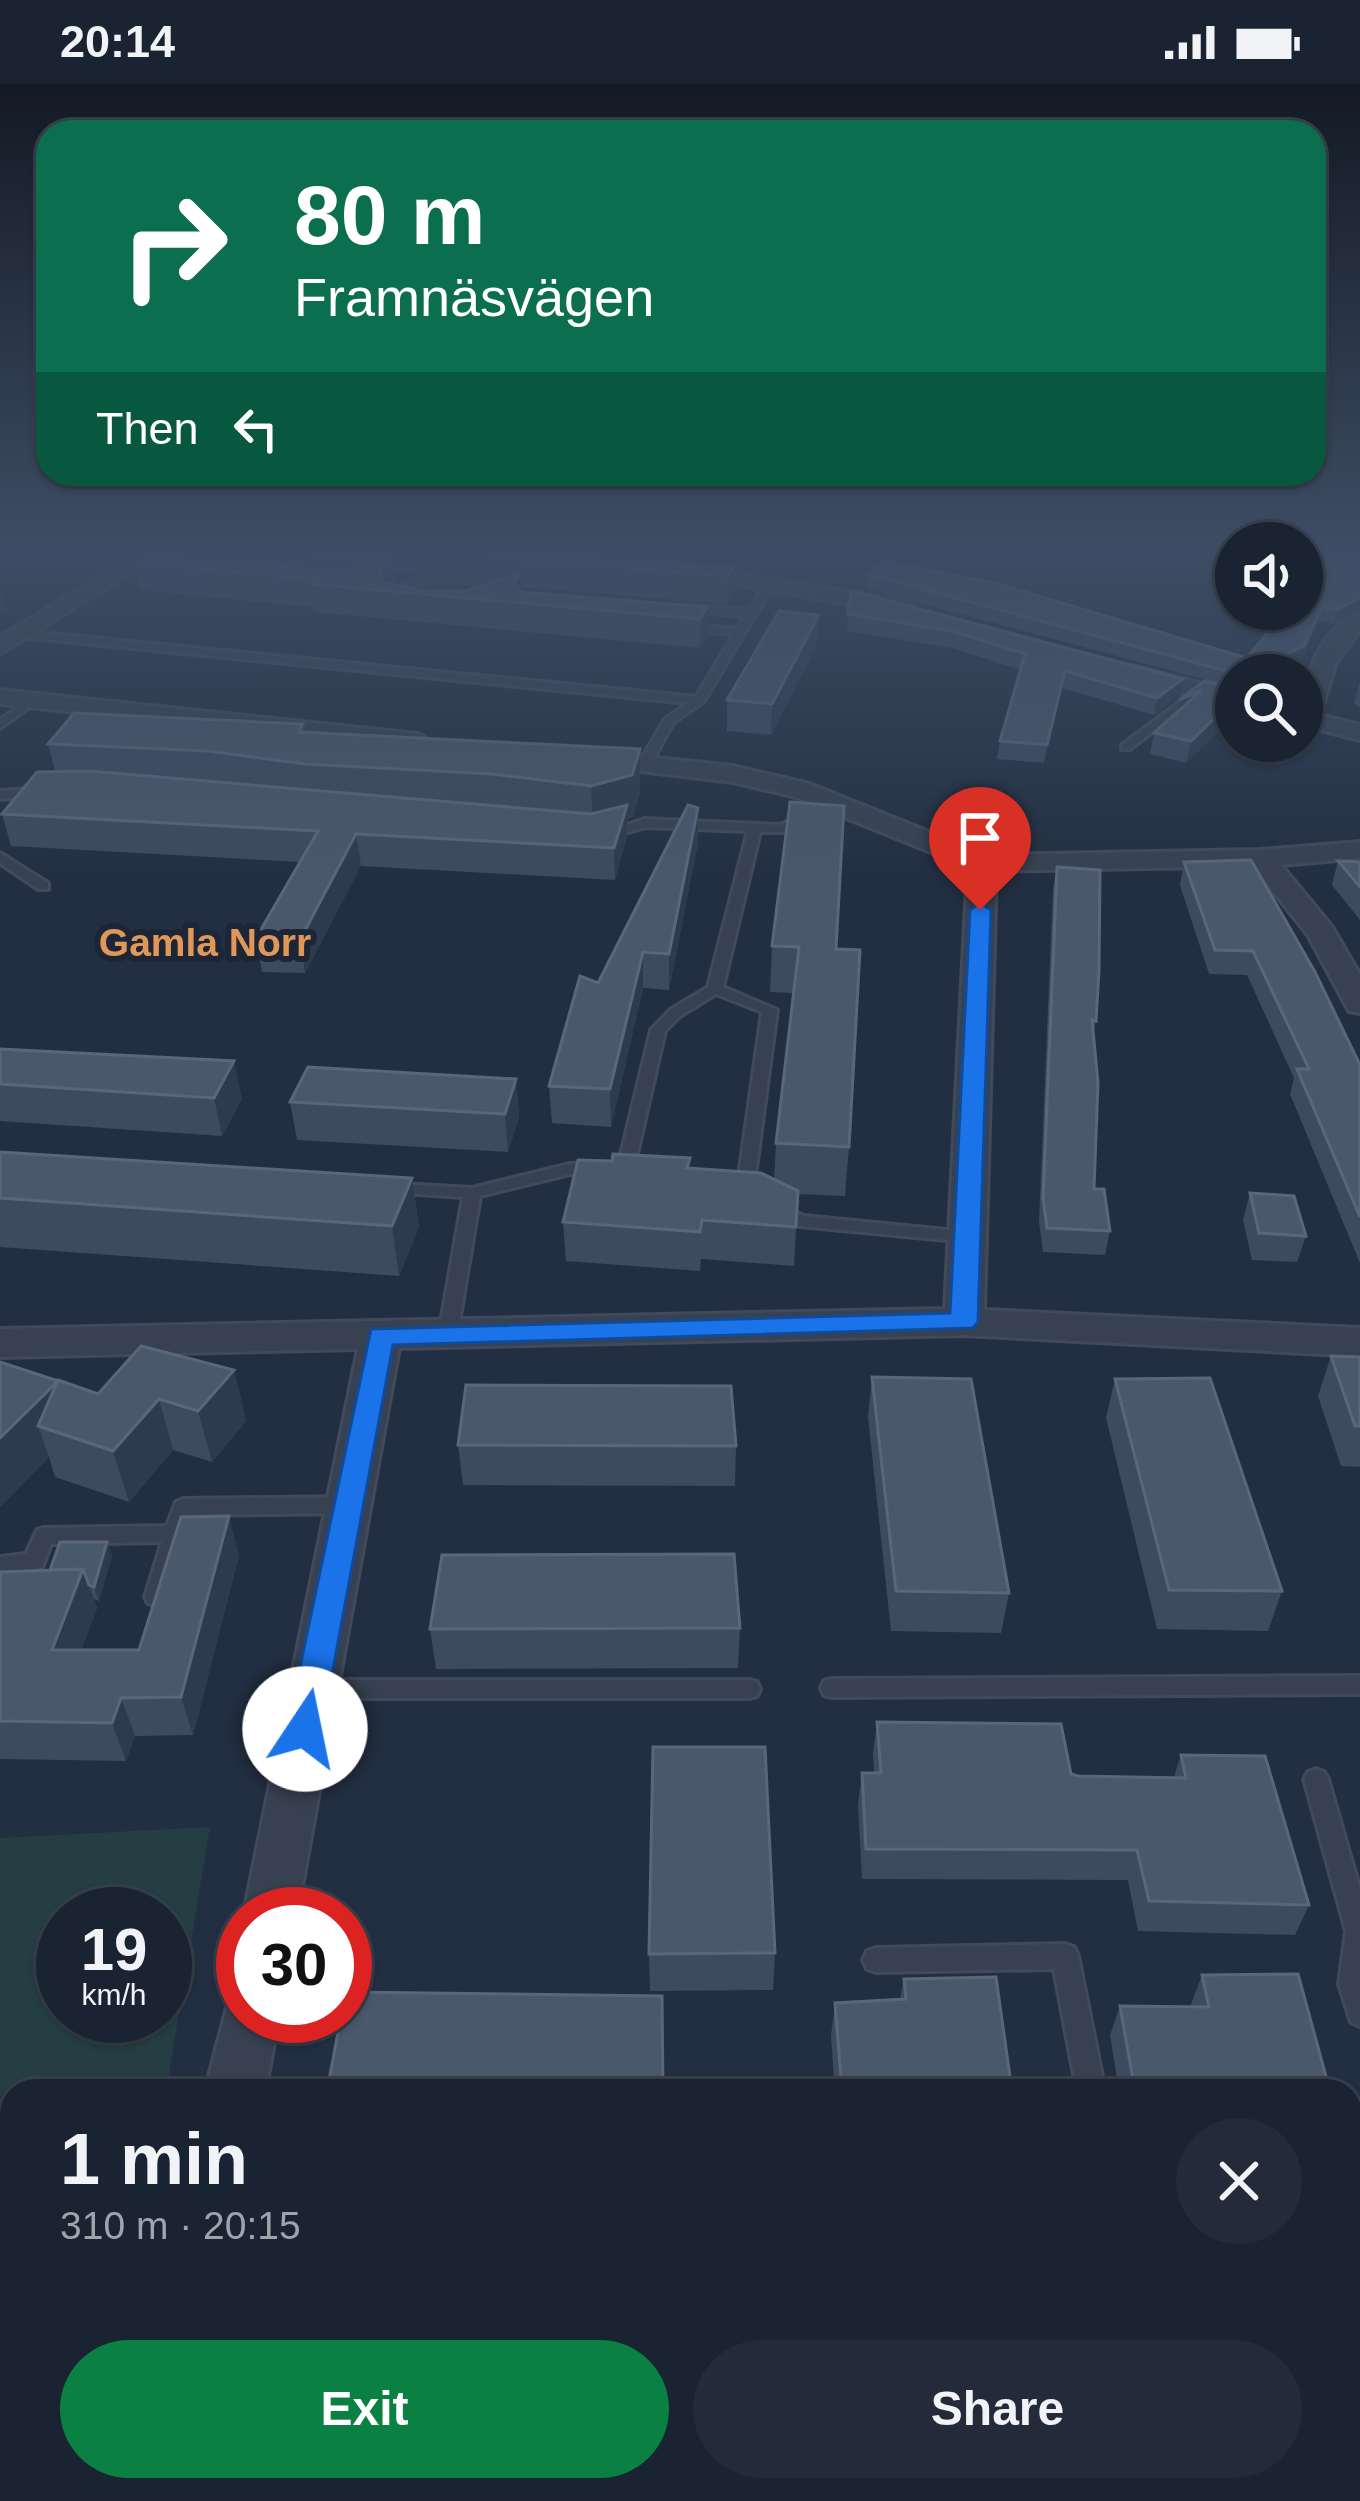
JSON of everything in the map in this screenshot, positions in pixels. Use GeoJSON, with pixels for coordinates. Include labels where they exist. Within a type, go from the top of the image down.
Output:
{"type":"FeatureCollection","features":[{"type":"Feature","properties":{"kind":"street"},"geometry":{"type":"LineString","coordinates":[[1120,668],[1215,695]]}},
{"type":"Feature","properties":{"kind":"street"},"geometry":{"type":"LineString","coordinates":[[0,697],[454,745]]}},
{"type":"Feature","properties":{"kind":"street"},"geometry":{"type":"LineString","coordinates":[[1323,723],[1360,733]]}},
{"type":"Feature","properties":{"kind":"street"},"geometry":{"type":"LineString","coordinates":[[573,757],[733,774],[801,790],[982,863],[1261,858],[1360,850]]}},
{"type":"Feature","properties":{"kind":"street"},"geometry":{"type":"LineString","coordinates":[[1261,858],[1322,933],[1360,1004]]}},
{"type":"Feature","properties":{"kind":"street"},"geometry":{"type":"LineString","coordinates":[[964,1322],[982,863]]}},
{"type":"Feature","properties":{"kind":"street"},"geometry":{"type":"LineString","coordinates":[[0,1343],[964,1322],[1360,1342]]}},
{"type":"Feature","properties":{"kind":"street"},"geometry":{"type":"LineString","coordinates":[[274,1887],[381,1336]]}},
{"type":"Feature","properties":{"kind":"street"},"geometry":{"type":"LineString","coordinates":[[238,2079],[245,2043]]}},
{"type":"Feature","properties":{"kind":"lane"},"geometry":{"type":"LineString","coordinates":[[273,659],[699,701]]}},
{"type":"Feature","properties":{"kind":"lane"},"geometry":{"type":"LineString","coordinates":[[644,765],[669,721],[699,701],[724,659]]}},
{"type":"Feature","properties":{"kind":"lane"},"geometry":{"type":"LineString","coordinates":[[1126,747],[1201,691]]}},
{"type":"Feature","properties":{"kind":"lane"},"geometry":{"type":"LineString","coordinates":[[0,725],[33,701]]}},
{"type":"Feature","properties":{"kind":"lane"},"geometry":{"type":"LineString","coordinates":[[0,795],[59,793]]}},
{"type":"Feature","properties":{"kind":"lane"},"geometry":{"type":"LineString","coordinates":[[593,837],[644,823],[782,829],[838,805]]}},
{"type":"Feature","properties":{"kind":"lane"},"geometry":{"type":"LineString","coordinates":[[626,1167],[658,1030],[675,1013],[715,988],[754,831]]}},
{"type":"Feature","properties":{"kind":"lane"},"geometry":{"type":"LineString","coordinates":[[0,856],[43,886]]}},
{"type":"Feature","properties":{"kind":"lane"},"geometry":{"type":"LineString","coordinates":[[715,988],[770,1010],[747,1176],[759,1199],[800,1221],[967,1237]]}},
{"type":"Feature","properties":{"kind":"lane"},"geometry":{"type":"LineString","coordinates":[[380,1186],[472,1192],[570,1169],[646,1168]]}},
{"type":"Feature","properties":{"kind":"lane"},"geometry":{"type":"LineString","coordinates":[[727,1174],[747,1176]]}},
{"type":"Feature","properties":{"kind":"lane"},"geometry":{"type":"LineString","coordinates":[[448,1334],[472,1192]]}},
{"type":"Feature","properties":{"kind":"lane"},"geometry":{"type":"LineString","coordinates":[[149,1621],[183,1507],[348,1505]]}},
{"type":"Feature","properties":{"kind":"lane"},"geometry":{"type":"LineString","coordinates":[[0,1565],[34,1562],[44,1536],[175,1534]]}},
{"type":"Feature","properties":{"kind":"lane"},"geometry":{"type":"LineString","coordinates":[[832,1688],[1360,1685]]}},
{"type":"Feature","properties":{"kind":"lane"},"geometry":{"type":"LineString","coordinates":[[313,1689],[749,1688]]}},
{"type":"Feature","properties":{"kind":"lane"},"geometry":{"type":"LineString","coordinates":[[1316,1779],[1359,1931],[1352,1984],[1360,2013]]}},
{"type":"Feature","properties":{"kind":"lane"},"geometry":{"type":"LineString","coordinates":[[876,1960],[1065,1956],[1089,2079]]}},
{"type":"Feature","properties":{"kind":"green space"},"geometry":{"type":"Polygon","coordinates":[[[210,1827],[192,1935],[192,1887],[36,1887],[36,2043],[174,2043],[168,2079],[0,2079],[0,1838],[210,1827]]]}},
{"type":"Feature","properties":{"kind":"building"},"geometry":{"type":"Polygon","coordinates":[[[751,659],[796,659],[772,704],[727,700],[751,659]]]}},
{"type":"Feature","properties":{"kind":"building"},"geometry":{"type":"Polygon","coordinates":[[[1024,659],[1107,659],[1183,679],[1157,698],[1065,671],[1047,745],[1000,741],[1024,659]]]}},
{"type":"Feature","properties":{"kind":"building"},"geometry":{"type":"Polygon","coordinates":[[[1181,659],[1215,659],[1215,668],[1181,659]]]}},
{"type":"Feature","properties":{"kind":"building"},"geometry":{"type":"Polygon","coordinates":[[[1204,681],[1215,683],[1215,718],[1191,741],[1154,733],[1202,690],[1179,700],[1204,681]]]}},
{"type":"Feature","properties":{"kind":"building"},"geometry":{"type":"Polygon","coordinates":[[[74,713],[303,724],[299,732],[640,749],[632,775],[591,786],[492,774],[305,764],[208,751],[48,744],[74,713]]]}},
{"type":"Feature","properties":{"kind":"building"},"geometry":{"type":"Polygon","coordinates":[[[89,771],[591,814],[627,805],[614,848],[356,834],[300,940],[256,938],[318,831],[2,814],[37,772],[89,771]]]}},
{"type":"Feature","properties":{"kind":"building"},"geometry":{"type":"Polygon","coordinates":[[[790,802],[844,806],[836,949],[860,950],[849,1147],[776,1143],[799,947],[772,946],[790,802]]]}},
{"type":"Feature","properties":{"kind":"building"},"geometry":{"type":"Polygon","coordinates":[[[688,805],[698,808],[669,954],[643,952],[610,1089],[549,1086],[580,976],[598,983],[688,805]]]}},
{"type":"Feature","properties":{"kind":"building"},"geometry":{"type":"Polygon","coordinates":[[[1251,860],[1315,972],[1360,1065],[1360,1217],[1297,1069],[1309,1069],[1253,951],[1215,950],[1184,862],[1251,860]]]}},
{"type":"Feature","properties":{"kind":"building"},"geometry":{"type":"Polygon","coordinates":[[[1338,861],[1360,862],[1360,887],[1338,861]]]}},
{"type":"Feature","properties":{"kind":"building"},"geometry":{"type":"Polygon","coordinates":[[[1057,867],[1100,870],[1099,970],[1096,1021],[1092,1020],[1098,1083],[1094,1189],[1104,1189],[1110,1231],[1047,1228],[1043,1198],[1057,867]]]}},
{"type":"Feature","properties":{"kind":"building"},"geometry":{"type":"Polygon","coordinates":[[[0,1049],[234,1061],[214,1098],[0,1084],[0,1049]]]}},
{"type":"Feature","properties":{"kind":"building"},"geometry":{"type":"Polygon","coordinates":[[[308,1067],[516,1079],[505,1114],[290,1102],[308,1067]]]}},
{"type":"Feature","properties":{"kind":"building"},"geometry":{"type":"Polygon","coordinates":[[[0,1152],[412,1178],[392,1226],[0,1198],[0,1152]]]}},
{"type":"Feature","properties":{"kind":"building"},"geometry":{"type":"Polygon","coordinates":[[[613,1154],[690,1158],[687,1168],[761,1173],[798,1191],[796,1227],[702,1220],[700,1232],[563,1222],[578,1160],[612,1161],[613,1154]]]}},
{"type":"Feature","properties":{"kind":"building"},"geometry":{"type":"Polygon","coordinates":[[[1250,1193],[1294,1196],[1306,1236],[1259,1233],[1250,1193]]]}},
{"type":"Feature","properties":{"kind":"building"},"geometry":{"type":"Polygon","coordinates":[[[141,1346],[234,1370],[198,1411],[159,1399],[113,1451],[38,1426],[58,1380],[98,1394],[141,1346]]]}},
{"type":"Feature","properties":{"kind":"building"},"geometry":{"type":"Polygon","coordinates":[[[1331,1356],[1360,1357],[1360,1426],[1355,1426],[1331,1356]]]}},
{"type":"Feature","properties":{"kind":"building"},"geometry":{"type":"Polygon","coordinates":[[[0,1362],[58,1381],[0,1438],[0,1362]]]}},
{"type":"Feature","properties":{"kind":"building"},"geometry":{"type":"Polygon","coordinates":[[[872,1377],[971,1379],[1009,1593],[896,1591],[872,1377]]]}},
{"type":"Feature","properties":{"kind":"building"},"geometry":{"type":"Polygon","coordinates":[[[1210,1378],[1282,1591],[1169,1590],[1115,1379],[1210,1378]]]}},
{"type":"Feature","properties":{"kind":"building"},"geometry":{"type":"Polygon","coordinates":[[[466,1385],[731,1386],[736,1446],[458,1445],[466,1385]]]}},
{"type":"Feature","properties":{"kind":"building"},"geometry":{"type":"Polygon","coordinates":[[[229,1516],[181,1697],[121,1698],[112,1723],[0,1721],[0,1572],[83,1569],[52,1650],[139,1650],[181,1517],[229,1516]]]}},
{"type":"Feature","properties":{"kind":"building"},"geometry":{"type":"Polygon","coordinates":[[[60,1542],[107,1542],[94,1587],[83,1569],[50,1570],[60,1542]]]}},
{"type":"Feature","properties":{"kind":"building"},"geometry":{"type":"Polygon","coordinates":[[[734,1554],[740,1628],[430,1629],[442,1555],[734,1554]]]}},
{"type":"Feature","properties":{"kind":"building"},"geometry":{"type":"Polygon","coordinates":[[[877,1722],[1061,1724],[1071,1774],[1078,1776],[1186,1778],[1181,1755],[1265,1756],[1309,1905],[1149,1901],[1137,1850],[866,1849],[862,1773],[881,1773],[877,1722]]]}},
{"type":"Feature","properties":{"kind":"building"},"geometry":{"type":"Polygon","coordinates":[[[653,1747],[765,1747],[775,1953],[649,1954],[653,1747]]]}},
{"type":"Feature","properties":{"kind":"building"},"geometry":{"type":"Polygon","coordinates":[[[1298,1974],[1327,2079],[1133,2079],[1120,2006],[1209,2007],[1202,1975],[1298,1974]]]}},
{"type":"Feature","properties":{"kind":"building"},"geometry":{"type":"Polygon","coordinates":[[[996,1977],[1010,2079],[841,2079],[835,2003],[906,1999],[904,1979],[996,1977]]]}},
{"type":"Feature","properties":{"kind":"building"},"geometry":{"type":"Polygon","coordinates":[[[372,1992],[662,1996],[663,2079],[329,2079],[336,2043],[372,2043],[372,1992]]]}},
{"type":"Feature","properties":{"kind":"district","name":"Gamla Norr"},"geometry":{"type":"Point","coordinates":[205,942]}},
{"type":"Feature","properties":{"kind":"route"},"geometry":{"type":"LineString","coordinates":[[305,1729],[381,1336],[964,1322],[980,910]]}}]}
